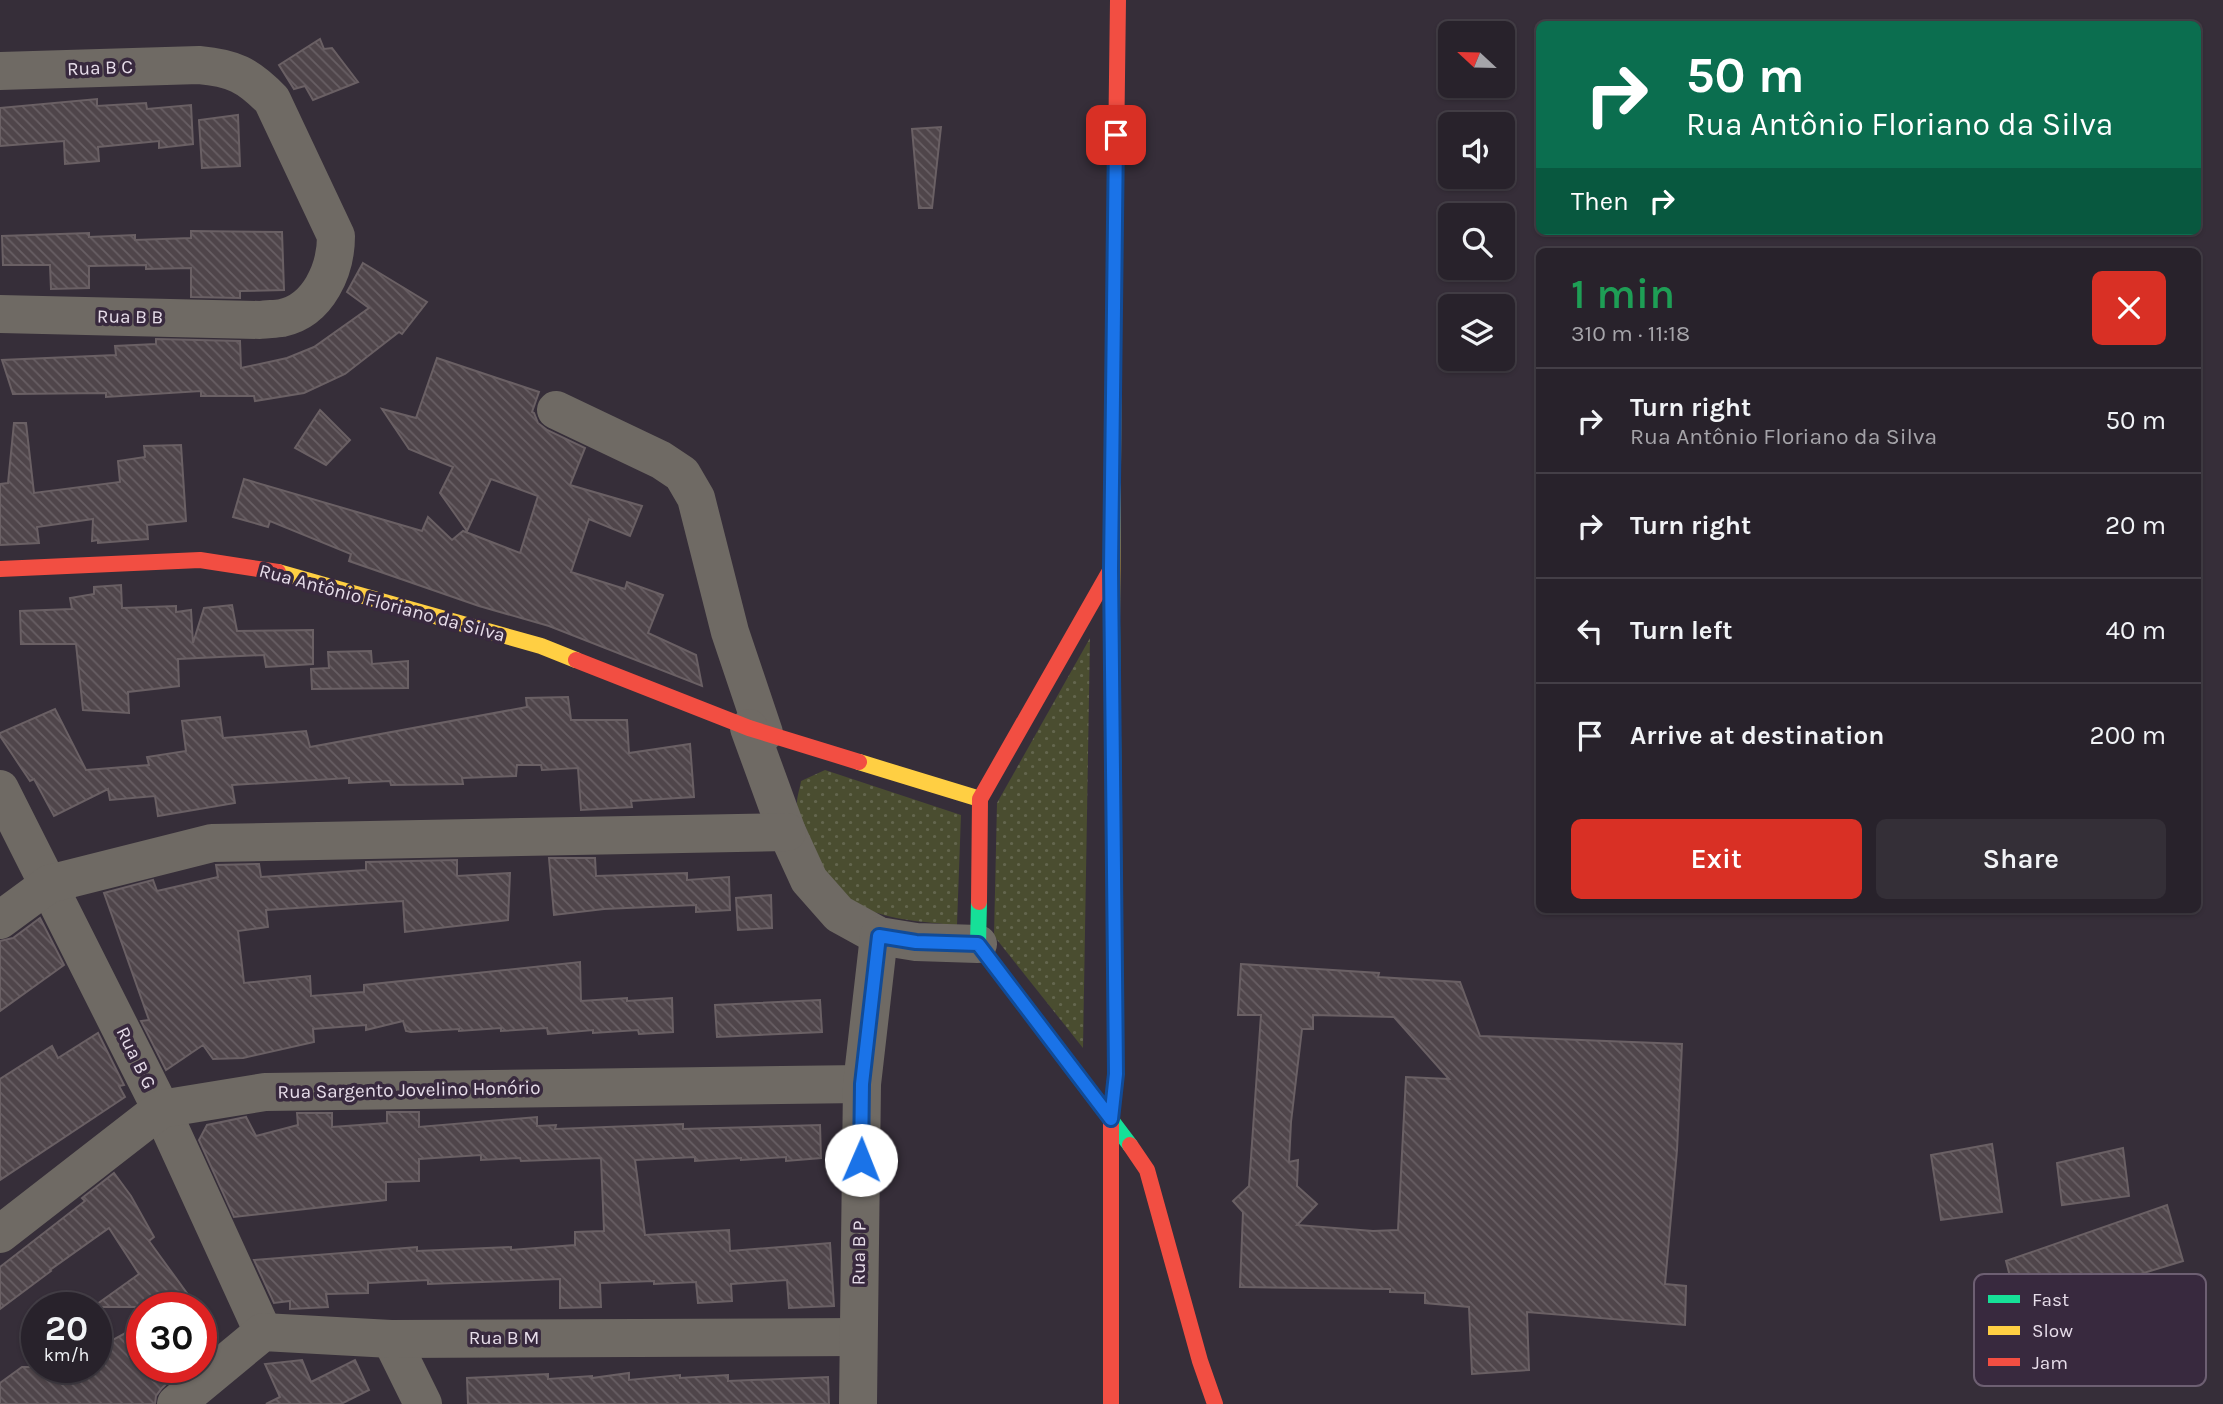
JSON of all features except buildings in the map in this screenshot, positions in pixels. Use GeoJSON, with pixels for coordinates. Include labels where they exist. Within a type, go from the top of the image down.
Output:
{"type":"FeatureCollection","features":[{"type":"Feature","properties":{"kind":"main road"},"geometry":{"type":"LineString","coordinates":[[1111,1404],[1111,1119],[1116,1074],[1111,569],[1118,0]]}},
{"type":"Feature","properties":{"kind":"main road","name":"Rua Antônio Floriano da Silva"},"geometry":{"type":"LineString","coordinates":[[0,569],[200,560],[267,569],[541,646],[756,730],[980,799]]}},
{"type":"Feature","properties":{"kind":"main road"},"geometry":{"type":"LineString","coordinates":[[1111,569],[980,799],[978,944],[1147,1170],[1200,1361],[1215,1404]]}},
{"type":"Feature","properties":{"kind":"street","name":"Rua B C"},"geometry":{"type":"LineString","coordinates":[[0,71],[199,65],[223,67],[258,86],[272,100],[336,236],[336,255],[330,272],[321,289],[305,307],[285,317],[260,320]]}},
{"type":"Feature","properties":{"kind":"street","name":"Rua B B"},"geometry":{"type":"LineString","coordinates":[[0,314],[260,320]]}},
{"type":"Feature","properties":{"kind":"street"},"geometry":{"type":"LineString","coordinates":[[556,410],[660,460],[682,474],[695,498],[756,730],[787,832],[809,880],[839,914],[879,936],[916,942],[978,944]]}},
{"type":"Feature","properties":{"kind":"street","name":"Rua B G"},"geometry":{"type":"LineString","coordinates":[[0,789],[161,1109],[263,1332]]}},
{"type":"Feature","properties":{"kind":"street"},"geometry":{"type":"LineString","coordinates":[[0,920],[49,884],[212,843],[787,832]]}},
{"type":"Feature","properties":{"kind":"street","name":"Rua B P"},"geometry":{"type":"LineString","coordinates":[[858,1404],[862,1084],[879,936]]}},
{"type":"Feature","properties":{"kind":"street","name":"Rua Sargento Jovelino Honório"},"geometry":{"type":"LineString","coordinates":[[0,1234],[161,1109],[265,1092],[862,1084]]}},
{"type":"Feature","properties":{"kind":"street"},"geometry":{"type":"LineString","coordinates":[[176,1404],[263,1332]]}},
{"type":"Feature","properties":{"kind":"street","name":"Rua B M"},"geometry":{"type":"LineString","coordinates":[[263,1332],[391,1339],[858,1336]]}},
{"type":"Feature","properties":{"kind":"street"},"geometry":{"type":"LineString","coordinates":[[391,1339],[423,1404]]}},
{"type":"Feature","properties":{"kind":"green space"},"geometry":{"type":"Polygon","coordinates":[[[1090,638],[1083,1048],[994,936],[997,803],[1090,638]]]}},
{"type":"Feature","properties":{"kind":"green space"},"geometry":{"type":"Polygon","coordinates":[[[825,770],[961,815],[957,925],[908,920],[866,909],[833,884],[820,865],[797,803],[801,781],[825,770]]]}},
{"type":"Feature","properties":{"kind":"traffic: fast"},"geometry":{"type":"LineString","coordinates":[[1112,622],[1116,1070]]}},
{"type":"Feature","properties":{"kind":"traffic: fast"},"geometry":{"type":"LineString","coordinates":[[979,902],[978,944],[1130,1145]]}},
{"type":"Feature","properties":{"kind":"traffic: slow"},"geometry":{"type":"LineString","coordinates":[[1112,622],[1114,309]]}},
{"type":"Feature","properties":{"kind":"traffic: slow"},"geometry":{"type":"LineString","coordinates":[[278,572],[541,646],[576,660]]}},
{"type":"Feature","properties":{"kind":"traffic: slow"},"geometry":{"type":"LineString","coordinates":[[859,762],[980,799]]}},
{"type":"Feature","properties":{"kind":"traffic: jam"},"geometry":{"type":"LineString","coordinates":[[1114,309],[1118,0]]}},
{"type":"Feature","properties":{"kind":"traffic: jam"},"geometry":{"type":"LineString","coordinates":[[0,569],[200,560],[278,572]]}},
{"type":"Feature","properties":{"kind":"traffic: jam"},"geometry":{"type":"LineString","coordinates":[[979,902],[980,799],[1111,569]]}},
{"type":"Feature","properties":{"kind":"traffic: jam"},"geometry":{"type":"LineString","coordinates":[[576,660],[749,728],[859,762]]}},
{"type":"Feature","properties":{"kind":"traffic: jam"},"geometry":{"type":"LineString","coordinates":[[1111,1404],[1111,1119],[1116,1070]]}},
{"type":"Feature","properties":{"kind":"traffic: jam"},"geometry":{"type":"LineString","coordinates":[[1130,1145],[1147,1170],[1200,1361],[1215,1404]]}},
{"type":"Feature","properties":{"kind":"route"},"geometry":{"type":"LineString","coordinates":[[861,1160],[862,1084],[879,936],[916,942],[978,944],[1111,1119],[1116,1074],[1111,569],[1116,135]]}}]}
